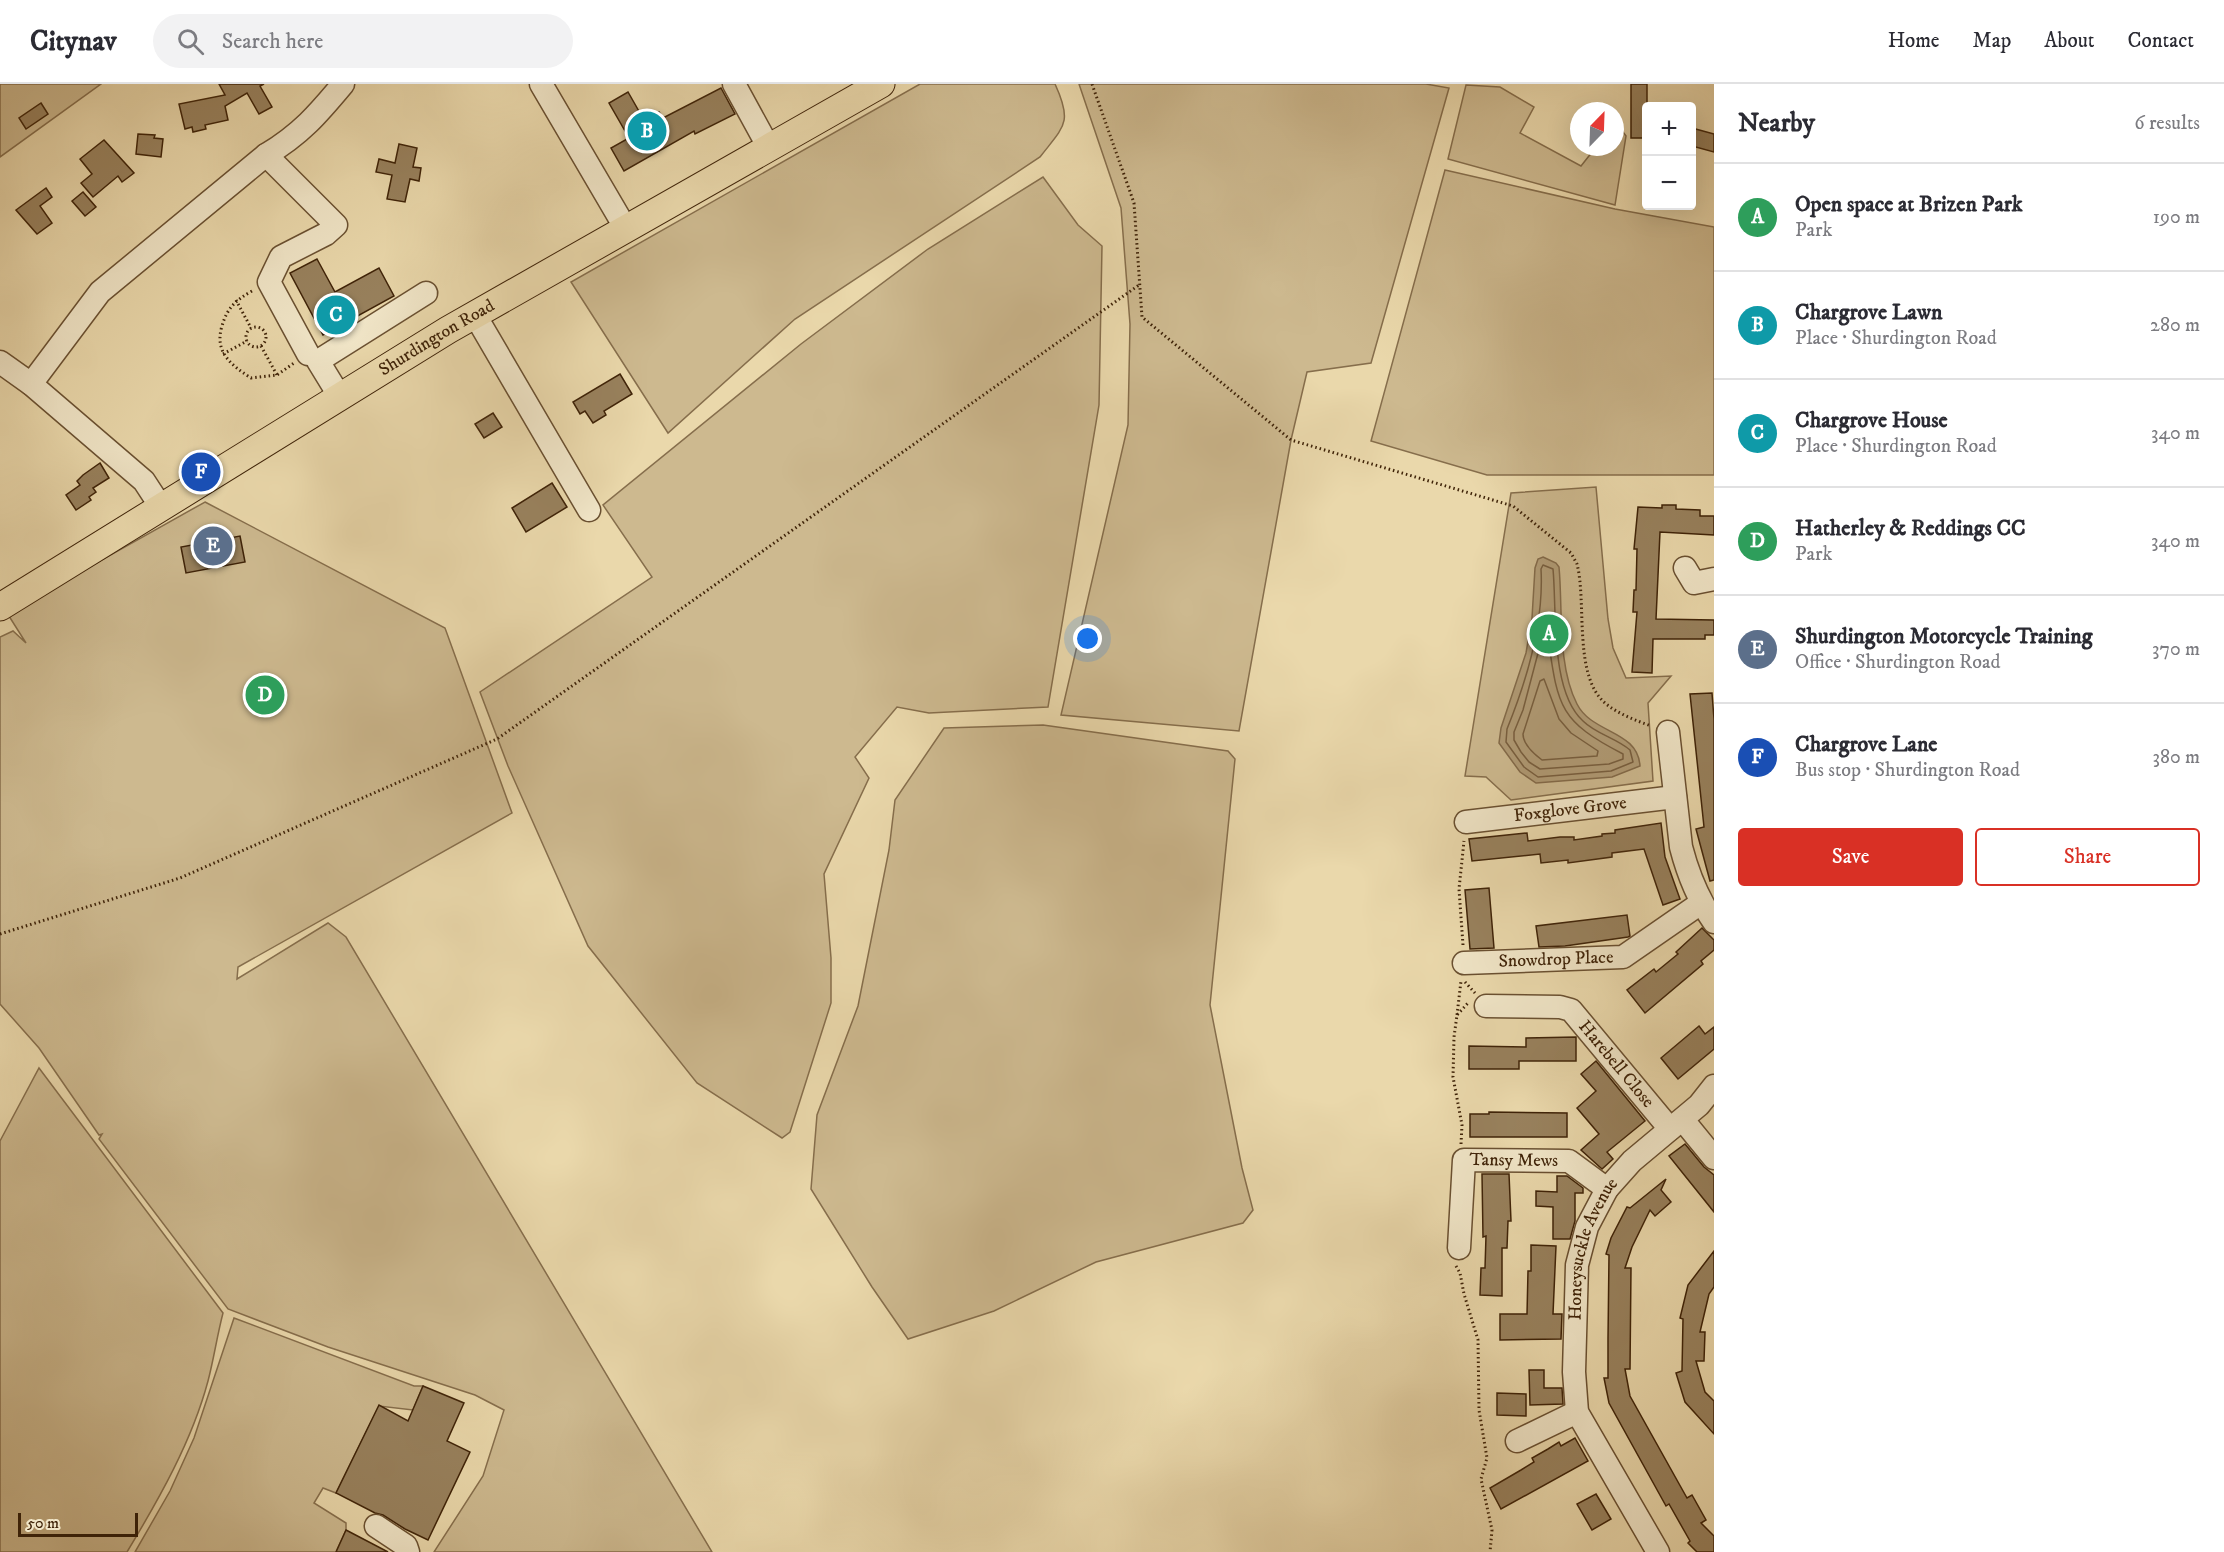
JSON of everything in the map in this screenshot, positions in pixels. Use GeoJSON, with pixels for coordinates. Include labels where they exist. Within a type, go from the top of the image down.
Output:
{"type":"FeatureCollection","features":[{"type":"Feature","properties":{"kind":"main road","name":"Shurdington Road"},"geometry":{"type":"LineString","coordinates":[[0,607],[475,315],[881,84]]}},
{"type":"Feature","properties":{"kind":"street"},"geometry":{"type":"LineString","coordinates":[[31,384],[100,292],[266,155],[283,145],[312,121],[344,84]]}},
{"type":"Feature","properties":{"kind":"street"},"geometry":{"type":"LineString","coordinates":[[541,84],[626,229]]}},
{"type":"Feature","properties":{"kind":"street"},"geometry":{"type":"LineString","coordinates":[[734,84],[770,148]]}},
{"type":"Feature","properties":{"kind":"street"},"geometry":{"type":"LineString","coordinates":[[266,155],[336,225],[326,234],[281,257],[269,282],[308,354]]}},
{"type":"Feature","properties":{"kind":"street"},"geometry":{"type":"LineString","coordinates":[[340,397],[318,361],[426,293]]}},
{"type":"Feature","properties":{"kind":"street"},"geometry":{"type":"LineString","coordinates":[[475,315],[589,510]]}},
{"type":"Feature","properties":{"kind":"street"},"geometry":{"type":"LineString","coordinates":[[0,362],[31,384],[144,481],[161,507]]}},
{"type":"Feature","properties":{"kind":"street"},"geometry":{"type":"LineString","coordinates":[[1668,732],[1685,865],[1701,903],[1714,922]]}},
{"type":"Feature","properties":{"kind":"street","name":"Foxglove Grove"},"geometry":{"type":"LineString","coordinates":[[1466,822],[1675,797]]}},
{"type":"Feature","properties":{"kind":"street","name":"Snowdrop Place"},"geometry":{"type":"LineString","coordinates":[[1464,963],[1623,957],[1701,903]]}},
{"type":"Feature","properties":{"kind":"street","name":"Harebell Close"},"geometry":{"type":"LineString","coordinates":[[1479,1001],[1560,1007],[1571,1010],[1676,1124]]}},
{"type":"Feature","properties":{"kind":"street","name":"Honeysuckle Avenue"},"geometry":{"type":"LineString","coordinates":[[1658,1552],[1578,1413],[1574,1361],[1577,1265],[1587,1227],[1607,1189],[1632,1161],[1699,1105],[1714,1086]]}},
{"type":"Feature","properties":{"kind":"street"},"geometry":{"type":"LineString","coordinates":[[1676,1124],[1714,1158]]}},
{"type":"Feature","properties":{"kind":"street","name":"Tansy Mews"},"geometry":{"type":"LineString","coordinates":[[1457,1256],[1464,1160],[1569,1161],[1607,1189]]}},
{"type":"Feature","properties":{"kind":"street"},"geometry":{"type":"LineString","coordinates":[[1516,1441],[1578,1413]]}},
{"type":"Feature","properties":{"kind":"street"},"geometry":{"type":"LineString","coordinates":[[376,1526],[405,1546],[408,1552]]}},
{"type":"Feature","properties":{"kind":"path"},"geometry":{"type":"LineString","coordinates":[[1092,84],[1134,203],[1142,317],[1291,440],[1513,506],[1575,559],[1579,570],[1586,670],[1598,696],[1615,710],[1668,732]]}},
{"type":"Feature","properties":{"kind":"path"},"geometry":{"type":"LineString","coordinates":[[269,282],[236,300],[227,311],[218,342],[224,354],[236,368],[251,378],[277,375],[308,354]]}},
{"type":"Feature","properties":{"kind":"path"},"geometry":{"type":"LineString","coordinates":[[0,934],[180,878],[497,739],[1139,285]]}},
{"type":"Feature","properties":{"kind":"path"},"geometry":{"type":"LineString","coordinates":[[236,300],[251,328]]}},
{"type":"Feature","properties":{"kind":"path"},"geometry":{"type":"LineString","coordinates":[[259,327],[266,332],[266,339],[261,345],[254,346],[247,341],[246,333],[251,328],[259,327]]}},
{"type":"Feature","properties":{"kind":"path"},"geometry":{"type":"LineString","coordinates":[[224,354],[247,341]]}},
{"type":"Feature","properties":{"kind":"path"},"geometry":{"type":"LineString","coordinates":[[261,345],[277,375]]}},
{"type":"Feature","properties":{"kind":"path"},"geometry":{"type":"LineString","coordinates":[[1464,963],[1459,889],[1466,822]]}},
{"type":"Feature","properties":{"kind":"path"},"geometry":{"type":"LineString","coordinates":[[1457,1015],[1468,1003],[1479,1001],[1462,978],[1454,1037],[1453,1077],[1462,1125],[1461,1142],[1464,1160]]}},
{"type":"Feature","properties":{"kind":"path"},"geometry":{"type":"LineString","coordinates":[[1457,1256],[1464,1294],[1478,1340],[1479,1410],[1488,1458],[1481,1479],[1492,1530],[1490,1552]]}},
{"type":"Feature","properties":{"kind":"shaded area"},"geometry":{"type":"Polygon","coordinates":[[[0,84],[101,84],[0,157],[0,84]]]}},
{"type":"Feature","properties":{"kind":"shaded area"},"geometry":{"type":"Polygon","coordinates":[[[920,84],[1055,84],[1064,108],[1063,124],[1040,157],[795,319],[668,433],[571,282],[920,84]]]}},
{"type":"Feature","properties":{"kind":"shaded area"},"geometry":{"type":"Polygon","coordinates":[[[1079,84],[1426,84],[1449,88],[1371,363],[1307,372],[1291,440],[1239,731],[1061,715],[1128,425],[1130,324],[1121,208],[1079,84]]]}},
{"type":"Feature","properties":{"kind":"shaded area"},"geometry":{"type":"Polygon","coordinates":[[[1466,85],[1500,87],[1534,107],[1520,133],[1581,166],[1589,156],[1623,156],[1615,205],[1448,159],[1466,85]]]}},
{"type":"Feature","properties":{"kind":"shaded area"},"geometry":{"type":"Polygon","coordinates":[[[1445,170],[1615,209],[1714,227],[1714,475],[1487,475],[1371,441],[1445,170]]]}},
{"type":"Feature","properties":{"kind":"shaded area"},"geometry":{"type":"Polygon","coordinates":[[[1043,177],[1078,225],[1102,246],[1099,405],[1048,707],[929,713],[897,707],[855,757],[869,778],[824,874],[831,958],[831,1003],[790,1132],[782,1138],[697,1083],[588,946],[508,766],[480,692],[652,577],[603,505],[801,344],[928,249],[1043,177]]]}},
{"type":"Feature","properties":{"kind":"shaded area"},"geometry":{"type":"Polygon","coordinates":[[[1596,487],[1608,619],[1613,648],[1626,678],[1671,676],[1648,703],[1653,781],[1511,800],[1486,777],[1465,776],[1511,493],[1596,487]]]}},
{"type":"Feature","properties":{"kind":"shaded area"},"geometry":{"type":"Polygon","coordinates":[[[205,502],[445,628],[512,813],[238,967],[237,979],[328,923],[346,937],[712,1552],[434,1552],[483,1476],[504,1410],[475,1395],[328,1347],[228,1309],[99,1139],[102,1134],[99,1135],[39,1048],[0,1004],[0,637],[13,631],[26,643],[7,613],[205,502]]]}},
{"type":"Feature","properties":{"kind":"shaded area"},"geometry":{"type":"Polygon","coordinates":[[[1043,725],[1228,751],[1235,759],[1210,1005],[1242,1168],[1253,1210],[1243,1223],[1096,1262],[994,1311],[908,1339],[872,1287],[811,1189],[817,1115],[858,1006],[889,850],[895,800],[944,728],[1043,725]]]}},
{"type":"Feature","properties":{"kind":"shaded area"},"geometry":{"type":"Polygon","coordinates":[[[39,1068],[223,1313],[208,1381],[193,1426],[162,1490],[127,1552],[0,1552],[0,1141],[39,1068]]]}},
{"type":"Feature","properties":{"kind":"shaded area"},"geometry":{"type":"Polygon","coordinates":[[[234,1318],[414,1386],[423,1386],[413,1410],[379,1406],[336,1493],[323,1488],[314,1503],[346,1523],[346,1530],[336,1552],[135,1552],[170,1491],[194,1438],[234,1318]]]}},
{"type":"Feature","properties":{"kind":"water"},"geometry":{"type":"Polygon","coordinates":[[[1543,557],[1556,563],[1559,567],[1566,672],[1577,704],[1593,721],[1623,738],[1637,754],[1640,766],[1612,777],[1536,783],[1520,772],[1499,743],[1501,728],[1526,653],[1532,618],[1535,568],[1538,559],[1543,557]]]}},
{"type":"Feature","properties":{"kind":"building"},"geometry":{"type":"Polygon","coordinates":[[[219,84],[264,84],[260,86],[272,107],[259,114],[247,93],[225,106],[228,120],[205,125],[206,129],[193,132],[192,127],[185,129],[179,104],[225,95],[219,84]]]}},
{"type":"Feature","properties":{"kind":"building"},"geometry":{"type":"Polygon","coordinates":[[[1631,84],[1647,84],[1647,102],[1642,102],[1642,138],[1631,138],[1631,84]]]}},
{"type":"Feature","properties":{"kind":"building"},"geometry":{"type":"Polygon","coordinates":[[[721,88],[735,114],[695,134],[694,131],[624,171],[611,148],[629,138],[609,103],[628,92],[644,120],[659,112],[663,118],[721,88]]]}},
{"type":"Feature","properties":{"kind":"building"},"geometry":{"type":"Polygon","coordinates":[[[41,103],[48,114],[26,129],[19,118],[41,103]]]}},
{"type":"Feature","properties":{"kind":"building"},"geometry":{"type":"Polygon","coordinates":[[[1696,129],[1714,134],[1714,152],[1696,147],[1696,129]]]}},
{"type":"Feature","properties":{"kind":"building"},"geometry":{"type":"Polygon","coordinates":[[[138,134],[155,135],[154,138],[163,139],[161,157],[136,154],[138,134]]]}},
{"type":"Feature","properties":{"kind":"building"},"geometry":{"type":"Polygon","coordinates":[[[104,140],[134,173],[122,182],[118,176],[93,197],[81,183],[92,174],[80,159],[104,140]]]}},
{"type":"Feature","properties":{"kind":"building"},"geometry":{"type":"Polygon","coordinates":[[[399,144],[417,148],[413,167],[421,168],[419,181],[410,179],[405,202],[387,199],[392,175],[376,172],[379,159],[395,163],[399,144]]]}},
{"type":"Feature","properties":{"kind":"building"},"geometry":{"type":"Polygon","coordinates":[[[46,188],[52,197],[40,206],[52,223],[37,234],[16,210],[46,188]]]}},
{"type":"Feature","properties":{"kind":"building"},"geometry":{"type":"Polygon","coordinates":[[[83,192],[96,207],[85,216],[72,201],[83,192]]]}},
{"type":"Feature","properties":{"kind":"building"},"geometry":{"type":"Polygon","coordinates":[[[317,259],[335,292],[379,268],[394,296],[323,335],[290,273],[317,259]]]}},
{"type":"Feature","properties":{"kind":"building"},"geometry":{"type":"Polygon","coordinates":[[[620,374],[632,394],[604,411],[606,415],[593,423],[585,411],[580,414],[573,402],[620,374]]]}},
{"type":"Feature","properties":{"kind":"building"},"geometry":{"type":"Polygon","coordinates":[[[493,413],[502,427],[484,438],[475,424],[493,413]]]}},
{"type":"Feature","properties":{"kind":"building"},"geometry":{"type":"Polygon","coordinates":[[[100,463],[109,478],[93,488],[96,492],[89,497],[91,500],[76,510],[66,495],[80,485],[77,481],[83,475],[100,463]]]}},
{"type":"Feature","properties":{"kind":"building"},"geometry":{"type":"Polygon","coordinates":[[[552,483],[567,507],[526,532],[512,508],[552,483]]]}},
{"type":"Feature","properties":{"kind":"building"},"geometry":{"type":"Polygon","coordinates":[[[1662,505],[1676,505],[1676,509],[1700,510],[1700,516],[1714,516],[1714,535],[1660,532],[1656,619],[1714,620],[1714,635],[1705,635],[1705,639],[1653,639],[1652,673],[1632,672],[1637,612],[1633,612],[1637,549],[1634,549],[1638,507],[1662,508],[1662,505]]]}},
{"type":"Feature","properties":{"kind":"building"},"geometry":{"type":"Polygon","coordinates":[[[240,536],[245,562],[186,573],[181,547],[240,536]]]}},
{"type":"Feature","properties":{"kind":"building"},"geometry":{"type":"Polygon","coordinates":[[[1712,693],[1714,880],[1710,881],[1696,829],[1704,827],[1690,694],[1712,693]]]}},
{"type":"Feature","properties":{"kind":"building"},"geometry":{"type":"Polygon","coordinates":[[[1661,823],[1665,857],[1680,899],[1663,905],[1644,849],[1612,853],[1612,857],[1568,863],[1568,860],[1541,863],[1540,854],[1472,861],[1469,839],[1527,833],[1528,841],[1560,837],[1574,837],[1574,840],[1615,833],[1615,830],[1661,823]]]}},
{"type":"Feature","properties":{"kind":"building"},"geometry":{"type":"Polygon","coordinates":[[[1489,888],[1494,948],[1470,949],[1465,890],[1489,888]]]}},
{"type":"Feature","properties":{"kind":"building"},"geometry":{"type":"Polygon","coordinates":[[[1627,915],[1630,936],[1628,937],[1565,946],[1539,947],[1536,926],[1627,915]]]}},
{"type":"Feature","properties":{"kind":"building"},"geometry":{"type":"Polygon","coordinates":[[[1702,928],[1714,940],[1714,950],[1701,961],[1703,964],[1645,1013],[1627,990],[1654,969],[1656,972],[1678,954],[1676,952],[1702,928]]]}},
{"type":"Feature","properties":{"kind":"building"},"geometry":{"type":"Polygon","coordinates":[[[1699,1026],[1705,1034],[1714,1027],[1714,1049],[1678,1079],[1661,1058],[1699,1026]]]}},
{"type":"Feature","properties":{"kind":"building"},"geometry":{"type":"Polygon","coordinates":[[[1576,1037],[1576,1061],[1519,1061],[1519,1069],[1469,1069],[1469,1046],[1526,1047],[1526,1038],[1576,1037]]]}},
{"type":"Feature","properties":{"kind":"building"},"geometry":{"type":"Polygon","coordinates":[[[1596,1061],[1645,1121],[1607,1152],[1613,1159],[1602,1169],[1581,1150],[1599,1134],[1577,1108],[1596,1091],[1581,1074],[1596,1061]]]}},
{"type":"Feature","properties":{"kind":"building"},"geometry":{"type":"Polygon","coordinates":[[[1489,1112],[1567,1113],[1567,1137],[1470,1137],[1470,1114],[1489,1114],[1489,1112]]]}},
{"type":"Feature","properties":{"kind":"building"},"geometry":{"type":"Polygon","coordinates":[[[1685,1144],[1704,1167],[1714,1175],[1714,1212],[1669,1156],[1685,1144]]]}},
{"type":"Feature","properties":{"kind":"building"},"geometry":{"type":"Polygon","coordinates":[[[1482,1174],[1509,1174],[1511,1221],[1508,1221],[1507,1248],[1502,1248],[1502,1296],[1480,1295],[1481,1268],[1485,1268],[1486,1236],[1483,1237],[1482,1174]]]}},
{"type":"Feature","properties":{"kind":"building"},"geometry":{"type":"Polygon","coordinates":[[[1557,1176],[1567,1176],[1583,1188],[1583,1193],[1575,1193],[1575,1221],[1570,1239],[1553,1239],[1553,1207],[1536,1206],[1536,1191],[1557,1192],[1557,1176]]]}},
{"type":"Feature","properties":{"kind":"building"},"geometry":{"type":"Polygon","coordinates":[[[1666,1179],[1661,1190],[1671,1202],[1655,1216],[1650,1210],[1632,1247],[1625,1268],[1631,1268],[1630,1369],[1625,1369],[1630,1396],[1687,1498],[1692,1495],[1706,1520],[1701,1523],[1714,1536],[1714,1552],[1697,1552],[1688,1543],[1690,1541],[1669,1504],[1666,1506],[1609,1403],[1604,1378],[1608,1378],[1609,1255],[1606,1254],[1611,1238],[1627,1207],[1630,1208],[1666,1179]]]}},
{"type":"Feature","properties":{"kind":"building"},"geometry":{"type":"Polygon","coordinates":[[[1531,1245],[1556,1246],[1553,1314],[1562,1314],[1561,1339],[1500,1340],[1500,1314],[1527,1314],[1531,1245]]]}},
{"type":"Feature","properties":{"kind":"building"},"geometry":{"type":"Polygon","coordinates":[[[1714,1251],[1714,1287],[1709,1294],[1700,1332],[1705,1332],[1704,1361],[1696,1361],[1705,1392],[1714,1401],[1714,1434],[1685,1402],[1676,1373],[1682,1371],[1683,1319],[1680,1318],[1688,1285],[1714,1251]]]}},
{"type":"Feature","properties":{"kind":"building"},"geometry":{"type":"Polygon","coordinates":[[[1529,1370],[1544,1370],[1544,1388],[1562,1388],[1563,1404],[1530,1405],[1529,1370]]]}},
{"type":"Feature","properties":{"kind":"building"},"geometry":{"type":"Polygon","coordinates":[[[423,1386],[464,1403],[447,1441],[470,1452],[428,1540],[336,1493],[379,1405],[408,1421],[423,1386]]]}},
{"type":"Feature","properties":{"kind":"building"},"geometry":{"type":"Polygon","coordinates":[[[1497,1393],[1526,1394],[1526,1416],[1497,1415],[1497,1393]]]}},
{"type":"Feature","properties":{"kind":"building"},"geometry":{"type":"Polygon","coordinates":[[[1575,1438],[1588,1461],[1501,1509],[1490,1488],[1534,1462],[1532,1458],[1559,1442],[1561,1446],[1575,1438]]]}},
{"type":"Feature","properties":{"kind":"building"},"geometry":{"type":"Polygon","coordinates":[[[1596,1494],[1611,1519],[1592,1530],[1577,1504],[1596,1494]]]}},
{"type":"Feature","properties":{"kind":"building"},"geometry":{"type":"Polygon","coordinates":[[[346,1530],[388,1552],[336,1552],[346,1530]]]}},
{"type":"Feature","properties":{"kind":"place","name":"Chargrove Lawn"},"geometry":{"type":"Point","coordinates":[647,131]}},
{"type":"Feature","properties":{"kind":"place","name":"Chargrove House"},"geometry":{"type":"Point","coordinates":[336,315]}},
{"type":"Feature","properties":{"kind":"place","name":"Chargrove Lane"},"geometry":{"type":"Point","coordinates":[201,472]}},
{"type":"Feature","properties":{"kind":"place","name":"Shurdington Motorcycle Training"},"geometry":{"type":"Point","coordinates":[213,546]}},
{"type":"Feature","properties":{"kind":"place","name":"Open space at Brizen Park"},"geometry":{"type":"Point","coordinates":[1549,634]}},
{"type":"Feature","properties":{"kind":"place","name":"Hatherley & Reddings CC"},"geometry":{"type":"Point","coordinates":[265,695]}}]}
